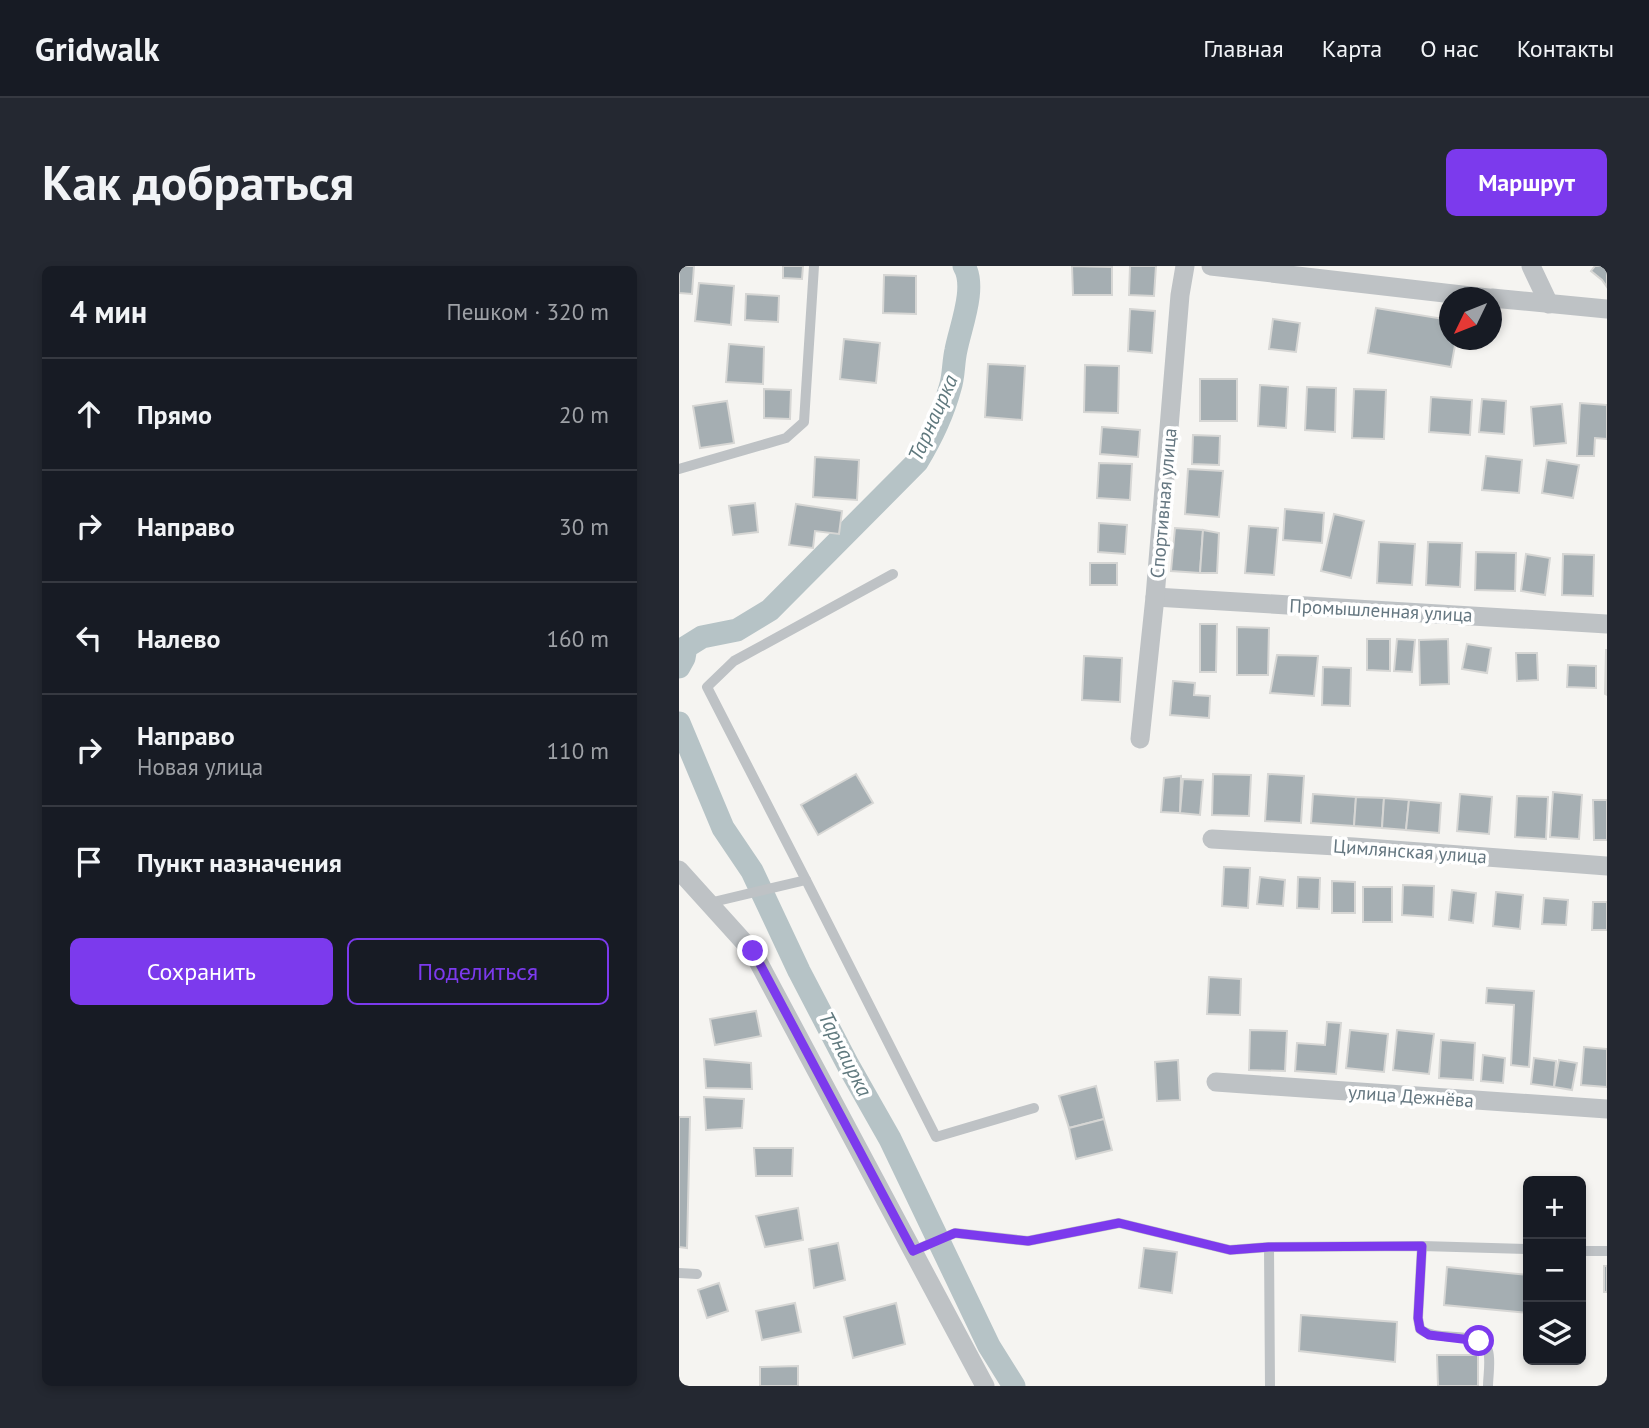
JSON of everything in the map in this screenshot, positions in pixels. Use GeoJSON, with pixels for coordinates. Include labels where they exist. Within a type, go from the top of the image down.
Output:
{"type":"FeatureCollection","features":[{"type":"Feature","properties":{"kind":"street","name":"Спортивная улица"},"geometry":{"type":"LineString","coordinates":[[1140,740],[1155,597],[1180,295],[1185,266]]}},
{"type":"Feature","properties":{"kind":"street"},"geometry":{"type":"LineString","coordinates":[[1210,266],[1439,292]]}},
{"type":"Feature","properties":{"kind":"street"},"geometry":{"type":"LineString","coordinates":[[1531,266],[1549,304]]}},
{"type":"Feature","properties":{"kind":"street"},"geometry":{"type":"LineString","coordinates":[[1502,299],[1607,309]]}},
{"type":"Feature","properties":{"kind":"street","name":"Промышленная улица"},"geometry":{"type":"LineString","coordinates":[[1155,597],[1607,624]]}},
{"type":"Feature","properties":{"kind":"street","name":"Цимлянская улица"},"geometry":{"type":"LineString","coordinates":[[1212,839],[1607,866]]}},
{"type":"Feature","properties":{"kind":"street"},"geometry":{"type":"LineString","coordinates":[[679,870],[753,951],[985,1386]]}},
{"type":"Feature","properties":{"kind":"street","name":"улица Дежнёва"},"geometry":{"type":"LineString","coordinates":[[1216,1082],[1607,1110]]}},
{"type":"Feature","properties":{"kind":"lane"},"geometry":{"type":"LineString","coordinates":[[679,469],[786,439],[804,422],[814,266]]}},
{"type":"Feature","properties":{"kind":"lane"},"geometry":{"type":"LineString","coordinates":[[893,574],[734,661],[706,687],[936,1137],[1034,1108]]}},
{"type":"Feature","properties":{"kind":"lane"},"geometry":{"type":"LineString","coordinates":[[709,903],[806,880]]}},
{"type":"Feature","properties":{"kind":"lane"},"geometry":{"type":"LineString","coordinates":[[913,1251],[955,1233],[1028,1241],[1119,1223],[1230,1250],[1269,1247],[1422,1246],[1523,1249]]}},
{"type":"Feature","properties":{"kind":"lane"},"geometry":{"type":"LineString","coordinates":[[1422,1246],[1418,1318],[1420,1329],[1429,1335],[1472,1339],[1485,1346],[1488,1352],[1487,1386]]}},
{"type":"Feature","properties":{"kind":"lane"},"geometry":{"type":"LineString","coordinates":[[1269,1247],[1270,1386]]}},
{"type":"Feature","properties":{"kind":"lane"},"geometry":{"type":"LineString","coordinates":[[1586,1251],[1607,1251]]}},
{"type":"Feature","properties":{"kind":"lane"},"geometry":{"type":"LineString","coordinates":[[679,1273],[697,1274]]}},
{"type":"Feature","properties":{"kind":"building"},"geometry":{"type":"Polygon","coordinates":[[[679,266],[694,266],[692,294],[679,293],[679,266]]]}},
{"type":"Feature","properties":{"kind":"building"},"geometry":{"type":"Polygon","coordinates":[[[783,266],[803,266],[802,279],[783,278],[783,266]]]}},
{"type":"Feature","properties":{"kind":"building"},"geometry":{"type":"Polygon","coordinates":[[[1072,266],[1112,267],[1112,295],[1073,295],[1072,266]]]}},
{"type":"Feature","properties":{"kind":"building"},"geometry":{"type":"Polygon","coordinates":[[[1130,266],[1156,266],[1154,296],[1129,295],[1130,266]]]}},
{"type":"Feature","properties":{"kind":"building"},"geometry":{"type":"Polygon","coordinates":[[[1595,266],[1607,266],[1607,287],[1591,271],[1595,266]]]}},
{"type":"Feature","properties":{"kind":"building"},"geometry":{"type":"Polygon","coordinates":[[[884,275],[916,276],[916,314],[883,313],[884,275]]]}},
{"type":"Feature","properties":{"kind":"building"},"geometry":{"type":"Polygon","coordinates":[[[699,283],[734,286],[731,325],[695,321],[699,283]]]}},
{"type":"Feature","properties":{"kind":"building"},"geometry":{"type":"Polygon","coordinates":[[[746,294],[779,296],[778,322],[745,320],[746,294]]]}},
{"type":"Feature","properties":{"kind":"building"},"geometry":{"type":"Polygon","coordinates":[[[1376,308],[1439,318],[1439,350],[1454,350],[1451,367],[1368,353],[1376,308]]]}},
{"type":"Feature","properties":{"kind":"building"},"geometry":{"type":"Polygon","coordinates":[[[1130,309],[1155,311],[1152,353],[1128,351],[1130,309]]]}},
{"type":"Feature","properties":{"kind":"building"},"geometry":{"type":"Polygon","coordinates":[[[1273,319],[1300,323],[1296,352],[1269,349],[1273,319]]]}},
{"type":"Feature","properties":{"kind":"building"},"geometry":{"type":"Polygon","coordinates":[[[844,339],[880,343],[876,383],[840,379],[844,339]]]}},
{"type":"Feature","properties":{"kind":"building"},"geometry":{"type":"Polygon","coordinates":[[[729,344],[764,347],[763,384],[726,382],[729,344]]]}},
{"type":"Feature","properties":{"kind":"building"},"geometry":{"type":"Polygon","coordinates":[[[988,364],[1025,366],[1022,420],[985,417],[988,364]]]}},
{"type":"Feature","properties":{"kind":"building"},"geometry":{"type":"Polygon","coordinates":[[[1085,365],[1119,366],[1118,413],[1084,412],[1085,365]]]}},
{"type":"Feature","properties":{"kind":"building"},"geometry":{"type":"Polygon","coordinates":[[[1200,379],[1237,379],[1237,421],[1200,421],[1200,379]]]}},
{"type":"Feature","properties":{"kind":"building"},"geometry":{"type":"Polygon","coordinates":[[[1260,385],[1288,387],[1286,428],[1258,426],[1260,385]]]}},
{"type":"Feature","properties":{"kind":"building"},"geometry":{"type":"Polygon","coordinates":[[[1307,387],[1336,388],[1335,432],[1305,430],[1307,387]]]}},
{"type":"Feature","properties":{"kind":"building"},"geometry":{"type":"Polygon","coordinates":[[[764,389],[791,390],[790,419],[764,418],[764,389]]]}},
{"type":"Feature","properties":{"kind":"building"},"geometry":{"type":"Polygon","coordinates":[[[1354,389],[1386,390],[1384,439],[1352,438],[1354,389]]]}},
{"type":"Feature","properties":{"kind":"building"},"geometry":{"type":"Polygon","coordinates":[[[1431,397],[1472,400],[1470,435],[1429,432],[1431,397]]]}},
{"type":"Feature","properties":{"kind":"building"},"geometry":{"type":"Polygon","coordinates":[[[1482,399],[1506,401],[1504,434],[1479,432],[1482,399]]]}},
{"type":"Feature","properties":{"kind":"building"},"geometry":{"type":"Polygon","coordinates":[[[727,401],[734,443],[700,448],[693,406],[727,401]]]}},
{"type":"Feature","properties":{"kind":"building"},"geometry":{"type":"Polygon","coordinates":[[[1580,403],[1607,405],[1607,439],[1595,438],[1594,456],[1577,456],[1580,403]]]}},
{"type":"Feature","properties":{"kind":"building"},"geometry":{"type":"Polygon","coordinates":[[[1562,404],[1566,443],[1534,446],[1531,407],[1562,404]]]}},
{"type":"Feature","properties":{"kind":"building"},"geometry":{"type":"Polygon","coordinates":[[[1102,427],[1140,430],[1138,457],[1100,454],[1102,427]]]}},
{"type":"Feature","properties":{"kind":"building"},"geometry":{"type":"Polygon","coordinates":[[[1193,435],[1220,436],[1219,465],[1192,464],[1193,435]]]}},
{"type":"Feature","properties":{"kind":"building"},"geometry":{"type":"Polygon","coordinates":[[[1486,456],[1522,460],[1519,493],[1482,490],[1486,456]]]}},
{"type":"Feature","properties":{"kind":"building"},"geometry":{"type":"Polygon","coordinates":[[[815,457],[859,460],[857,500],[813,497],[815,457]]]}},
{"type":"Feature","properties":{"kind":"building"},"geometry":{"type":"Polygon","coordinates":[[[1547,460],[1579,465],[1573,498],[1542,493],[1547,460]]]}},
{"type":"Feature","properties":{"kind":"building"},"geometry":{"type":"Polygon","coordinates":[[[1099,463],[1132,464],[1130,500],[1097,498],[1099,463]]]}},
{"type":"Feature","properties":{"kind":"building"},"geometry":{"type":"Polygon","coordinates":[[[1188,469],[1223,471],[1219,517],[1185,514],[1188,469]]]}},
{"type":"Feature","properties":{"kind":"building"},"geometry":{"type":"Polygon","coordinates":[[[755,503],[758,532],[733,535],[729,506],[755,503]]]}},
{"type":"Feature","properties":{"kind":"building"},"geometry":{"type":"Polygon","coordinates":[[[796,504],[842,511],[839,534],[815,531],[813,548],[789,545],[796,504]]]}},
{"type":"Feature","properties":{"kind":"building"},"geometry":{"type":"Polygon","coordinates":[[[1285,509],[1324,513],[1322,543],[1283,540],[1285,509]]]}},
{"type":"Feature","properties":{"kind":"building"},"geometry":{"type":"Polygon","coordinates":[[[1334,514],[1364,521],[1351,578],[1321,571],[1334,514]]]}},
{"type":"Feature","properties":{"kind":"building"},"geometry":{"type":"Polygon","coordinates":[[[1099,523],[1127,525],[1125,554],[1098,552],[1099,523]]]}},
{"type":"Feature","properties":{"kind":"building"},"geometry":{"type":"Polygon","coordinates":[[[1249,526],[1278,528],[1274,575],[1245,573],[1249,526]]]}},
{"type":"Feature","properties":{"kind":"building"},"geometry":{"type":"Polygon","coordinates":[[[1175,528],[1203,530],[1200,573],[1171,571],[1175,528]]]}},
{"type":"Feature","properties":{"kind":"building"},"geometry":{"type":"Polygon","coordinates":[[[1203,530],[1219,533],[1217,573],[1200,573],[1203,530]]]}},
{"type":"Feature","properties":{"kind":"building"},"geometry":{"type":"Polygon","coordinates":[[[1379,542],[1415,544],[1412,585],[1377,583],[1379,542]]]}},
{"type":"Feature","properties":{"kind":"building"},"geometry":{"type":"Polygon","coordinates":[[[1428,542],[1462,543],[1460,587],[1426,585],[1428,542]]]}},
{"type":"Feature","properties":{"kind":"building"},"geometry":{"type":"Polygon","coordinates":[[[1476,552],[1516,553],[1515,591],[1475,590],[1476,552]]]}},
{"type":"Feature","properties":{"kind":"building"},"geometry":{"type":"Polygon","coordinates":[[[1526,554],[1550,558],[1545,595],[1521,591],[1526,554]]]}},
{"type":"Feature","properties":{"kind":"building"},"geometry":{"type":"Polygon","coordinates":[[[1563,554],[1594,555],[1593,596],[1562,595],[1563,554]]]}},
{"type":"Feature","properties":{"kind":"building"},"geometry":{"type":"Polygon","coordinates":[[[1090,563],[1117,563],[1117,585],[1090,585],[1090,563]]]}},
{"type":"Feature","properties":{"kind":"building"},"geometry":{"type":"Polygon","coordinates":[[[1200,624],[1217,624],[1216,672],[1200,672],[1200,624]]]}},
{"type":"Feature","properties":{"kind":"building"},"geometry":{"type":"Polygon","coordinates":[[[1237,627],[1269,628],[1268,675],[1237,675],[1237,627]]]}},
{"type":"Feature","properties":{"kind":"building"},"geometry":{"type":"Polygon","coordinates":[[[1367,639],[1390,639],[1390,671],[1367,670],[1367,639]]]}},
{"type":"Feature","properties":{"kind":"building"},"geometry":{"type":"Polygon","coordinates":[[[1397,639],[1415,640],[1412,672],[1394,671],[1397,639]]]}},
{"type":"Feature","properties":{"kind":"building"},"geometry":{"type":"Polygon","coordinates":[[[1448,639],[1449,684],[1420,685],[1419,640],[1448,639]]]}},
{"type":"Feature","properties":{"kind":"building"},"geometry":{"type":"Polygon","coordinates":[[[1467,644],[1491,648],[1487,673],[1462,669],[1467,644]]]}},
{"type":"Feature","properties":{"kind":"building"},"geometry":{"type":"Polygon","coordinates":[[[1607,650],[1607,695],[1605,694],[1607,650]]]}},
{"type":"Feature","properties":{"kind":"building"},"geometry":{"type":"Polygon","coordinates":[[[1516,653],[1537,653],[1538,680],[1517,681],[1516,653]]]}},
{"type":"Feature","properties":{"kind":"building"},"geometry":{"type":"Polygon","coordinates":[[[1277,655],[1318,656],[1314,696],[1270,693],[1277,655]]]}},
{"type":"Feature","properties":{"kind":"building"},"geometry":{"type":"Polygon","coordinates":[[[1084,656],[1122,658],[1120,702],[1082,700],[1084,656]]]}},
{"type":"Feature","properties":{"kind":"building"},"geometry":{"type":"Polygon","coordinates":[[[1568,665],[1596,666],[1596,688],[1567,687],[1568,665]]]}},
{"type":"Feature","properties":{"kind":"building"},"geometry":{"type":"Polygon","coordinates":[[[1323,667],[1351,668],[1350,706],[1322,705],[1323,667]]]}},
{"type":"Feature","properties":{"kind":"building"},"geometry":{"type":"Polygon","coordinates":[[[1173,681],[1195,683],[1194,695],[1210,696],[1209,718],[1170,715],[1173,681]]]}},
{"type":"Feature","properties":{"kind":"building"},"geometry":{"type":"Polygon","coordinates":[[[856,774],[873,803],[818,835],[801,805],[856,774]]]}},
{"type":"Feature","properties":{"kind":"building"},"geometry":{"type":"Polygon","coordinates":[[[1213,774],[1251,775],[1249,816],[1212,815],[1213,774]]]}},
{"type":"Feature","properties":{"kind":"building"},"geometry":{"type":"Polygon","coordinates":[[[1268,774],[1304,776],[1301,823],[1265,821],[1268,774]]]}},
{"type":"Feature","properties":{"kind":"building"},"geometry":{"type":"Polygon","coordinates":[[[1181,776],[1180,813],[1161,812],[1164,778],[1181,776]]]}},
{"type":"Feature","properties":{"kind":"building"},"geometry":{"type":"Polygon","coordinates":[[[1183,779],[1203,780],[1200,815],[1180,813],[1183,779]]]}},
{"type":"Feature","properties":{"kind":"building"},"geometry":{"type":"Polygon","coordinates":[[[1553,792],[1582,795],[1579,839],[1550,837],[1553,792]]]}},
{"type":"Feature","properties":{"kind":"building"},"geometry":{"type":"Polygon","coordinates":[[[1313,794],[1356,797],[1354,826],[1311,823],[1313,794]]]}},
{"type":"Feature","properties":{"kind":"building"},"geometry":{"type":"Polygon","coordinates":[[[1460,794],[1492,797],[1489,834],[1457,831],[1460,794]]]}},
{"type":"Feature","properties":{"kind":"building"},"geometry":{"type":"Polygon","coordinates":[[[1517,796],[1548,797],[1546,839],[1515,837],[1517,796]]]}},
{"type":"Feature","properties":{"kind":"building"},"geometry":{"type":"Polygon","coordinates":[[[1356,797],[1384,798],[1382,828],[1354,826],[1356,797]]]}},
{"type":"Feature","properties":{"kind":"building"},"geometry":{"type":"Polygon","coordinates":[[[1384,798],[1409,800],[1406,830],[1382,828],[1384,798]]]}},
{"type":"Feature","properties":{"kind":"building"},"geometry":{"type":"Polygon","coordinates":[[[1409,800],[1441,803],[1439,833],[1406,830],[1409,800]]]}},
{"type":"Feature","properties":{"kind":"building"},"geometry":{"type":"Polygon","coordinates":[[[1593,800],[1607,800],[1607,840],[1594,840],[1593,800]]]}},
{"type":"Feature","properties":{"kind":"building"},"geometry":{"type":"Polygon","coordinates":[[[1224,867],[1250,868],[1248,908],[1222,906],[1224,867]]]}},
{"type":"Feature","properties":{"kind":"building"},"geometry":{"type":"Polygon","coordinates":[[[1260,877],[1285,880],[1283,906],[1257,904],[1260,877]]]}},
{"type":"Feature","properties":{"kind":"building"},"geometry":{"type":"Polygon","coordinates":[[[1298,877],[1320,878],[1319,909],[1297,908],[1298,877]]]}},
{"type":"Feature","properties":{"kind":"building"},"geometry":{"type":"Polygon","coordinates":[[[1332,881],[1355,882],[1355,913],[1332,913],[1332,881]]]}},
{"type":"Feature","properties":{"kind":"building"},"geometry":{"type":"Polygon","coordinates":[[[1403,885],[1434,886],[1433,917],[1402,915],[1403,885]]]}},
{"type":"Feature","properties":{"kind":"building"},"geometry":{"type":"Polygon","coordinates":[[[1363,887],[1392,887],[1392,922],[1363,922],[1363,887]]]}},
{"type":"Feature","properties":{"kind":"building"},"geometry":{"type":"Polygon","coordinates":[[[1452,890],[1476,893],[1473,923],[1449,920],[1452,890]]]}},
{"type":"Feature","properties":{"kind":"building"},"geometry":{"type":"Polygon","coordinates":[[[1496,892],[1523,895],[1520,929],[1493,926],[1496,892]]]}},
{"type":"Feature","properties":{"kind":"building"},"geometry":{"type":"Polygon","coordinates":[[[1544,898],[1568,900],[1566,925],[1542,924],[1544,898]]]}},
{"type":"Feature","properties":{"kind":"building"},"geometry":{"type":"Polygon","coordinates":[[[1593,902],[1607,902],[1607,930],[1592,930],[1593,902]]]}},
{"type":"Feature","properties":{"kind":"building"},"geometry":{"type":"Polygon","coordinates":[[[1209,977],[1241,979],[1240,1015],[1207,1014],[1209,977]]]}},
{"type":"Feature","properties":{"kind":"building"},"geometry":{"type":"Polygon","coordinates":[[[1487,988],[1534,991],[1529,1067],[1511,1065],[1514,1005],[1486,1003],[1487,988]]]}},
{"type":"Feature","properties":{"kind":"building"},"geometry":{"type":"Polygon","coordinates":[[[756,1011],[761,1036],[715,1045],[710,1019],[756,1011]]]}},
{"type":"Feature","properties":{"kind":"building"},"geometry":{"type":"Polygon","coordinates":[[[1327,1022],[1341,1023],[1336,1074],[1295,1071],[1297,1043],[1325,1045],[1327,1022]]]}},
{"type":"Feature","properties":{"kind":"building"},"geometry":{"type":"Polygon","coordinates":[[[1250,1030],[1287,1031],[1285,1071],[1249,1070],[1250,1030]]]}},
{"type":"Feature","properties":{"kind":"building"},"geometry":{"type":"Polygon","coordinates":[[[1350,1030],[1388,1034],[1384,1072],[1346,1068],[1350,1030]]]}},
{"type":"Feature","properties":{"kind":"building"},"geometry":{"type":"Polygon","coordinates":[[[1397,1030],[1434,1034],[1429,1074],[1393,1070],[1397,1030]]]}},
{"type":"Feature","properties":{"kind":"building"},"geometry":{"type":"Polygon","coordinates":[[[1441,1040],[1475,1043],[1473,1080],[1439,1078],[1441,1040]]]}},
{"type":"Feature","properties":{"kind":"building"},"geometry":{"type":"Polygon","coordinates":[[[1584,1047],[1607,1049],[1607,1087],[1581,1085],[1584,1047]]]}},
{"type":"Feature","properties":{"kind":"building"},"geometry":{"type":"Polygon","coordinates":[[[1483,1055],[1505,1058],[1503,1083],[1481,1081],[1483,1055]]]}},
{"type":"Feature","properties":{"kind":"building"},"geometry":{"type":"Polygon","coordinates":[[[1534,1058],[1556,1061],[1554,1087],[1531,1084],[1534,1058]]]}},
{"type":"Feature","properties":{"kind":"building"},"geometry":{"type":"Polygon","coordinates":[[[704,1059],[751,1063],[752,1089],[706,1088],[704,1059]]]}},
{"type":"Feature","properties":{"kind":"building"},"geometry":{"type":"Polygon","coordinates":[[[1178,1060],[1180,1100],[1157,1101],[1155,1062],[1178,1060]]]}},
{"type":"Feature","properties":{"kind":"building"},"geometry":{"type":"Polygon","coordinates":[[[1559,1060],[1577,1063],[1572,1090],[1554,1087],[1559,1060]]]}},
{"type":"Feature","properties":{"kind":"building"},"geometry":{"type":"Polygon","coordinates":[[[1096,1086],[1104,1119],[1069,1128],[1059,1096],[1096,1086]]]}},
{"type":"Feature","properties":{"kind":"building"},"geometry":{"type":"Polygon","coordinates":[[[704,1097],[744,1099],[742,1128],[706,1130],[704,1097]]]}},
{"type":"Feature","properties":{"kind":"building"},"geometry":{"type":"Polygon","coordinates":[[[679,1117],[690,1117],[687,1248],[679,1247],[679,1117]]]}},
{"type":"Feature","properties":{"kind":"building"},"geometry":{"type":"Polygon","coordinates":[[[1104,1119],[1112,1150],[1076,1159],[1069,1128],[1104,1119]]]}},
{"type":"Feature","properties":{"kind":"building"},"geometry":{"type":"Polygon","coordinates":[[[754,1148],[793,1148],[792,1176],[756,1176],[754,1148]]]}},
{"type":"Feature","properties":{"kind":"building"},"geometry":{"type":"Polygon","coordinates":[[[798,1208],[803,1240],[765,1247],[756,1216],[798,1208]]]}},
{"type":"Feature","properties":{"kind":"building"},"geometry":{"type":"Polygon","coordinates":[[[838,1243],[845,1280],[814,1288],[809,1249],[838,1243]]]}},
{"type":"Feature","properties":{"kind":"building"},"geometry":{"type":"Polygon","coordinates":[[[1144,1248],[1177,1252],[1172,1293],[1139,1288],[1144,1248]]]}},
{"type":"Feature","properties":{"kind":"building"},"geometry":{"type":"Polygon","coordinates":[[[1604,1266],[1607,1266],[1607,1292],[1604,1292],[1604,1266]]]}},
{"type":"Feature","properties":{"kind":"building"},"geometry":{"type":"Polygon","coordinates":[[[1447,1267],[1523,1275],[1523,1313],[1444,1305],[1447,1267]]]}},
{"type":"Feature","properties":{"kind":"building"},"geometry":{"type":"Polygon","coordinates":[[[719,1283],[728,1311],[707,1318],[698,1290],[719,1283]]]}},
{"type":"Feature","properties":{"kind":"building"},"geometry":{"type":"Polygon","coordinates":[[[795,1303],[801,1332],[762,1340],[756,1311],[795,1303]]]}},
{"type":"Feature","properties":{"kind":"building"},"geometry":{"type":"Polygon","coordinates":[[[896,1303],[905,1344],[853,1358],[844,1317],[896,1303]]]}},
{"type":"Feature","properties":{"kind":"building"},"geometry":{"type":"Polygon","coordinates":[[[1301,1315],[1397,1322],[1395,1362],[1299,1351],[1301,1315]]]}},
{"type":"Feature","properties":{"kind":"building"},"geometry":{"type":"Polygon","coordinates":[[[1437,1355],[1478,1355],[1478,1386],[1438,1386],[1437,1355]]]}},
{"type":"Feature","properties":{"kind":"building"},"geometry":{"type":"Polygon","coordinates":[[[798,1366],[798,1386],[760,1386],[760,1367],[798,1366]]]}},
{"type":"Feature","properties":{"kind":"waterway","name":"Тарнаирка"},"geometry":{"type":"LineString","coordinates":[[679,667],[686,647],[702,637],[737,630],[770,610],[917,462],[936,426],[951,383],[968,296],[968,275],[964,266]]}},
{"type":"Feature","properties":{"kind":"waterway","name":"Тарнаирка"},"geometry":{"type":"LineString","coordinates":[[679,723],[723,828],[752,871],[799,971],[890,1139],[989,1346],[1014,1386]]}},
{"type":"Feature","properties":{"kind":"route"},"geometry":{"type":"LineString","coordinates":[[753,951],[913,1251],[955,1233],[1028,1241],[1119,1223],[1230,1250],[1269,1247],[1422,1246],[1418,1318],[1420,1329],[1429,1335],[1479,1341]]}}]}
